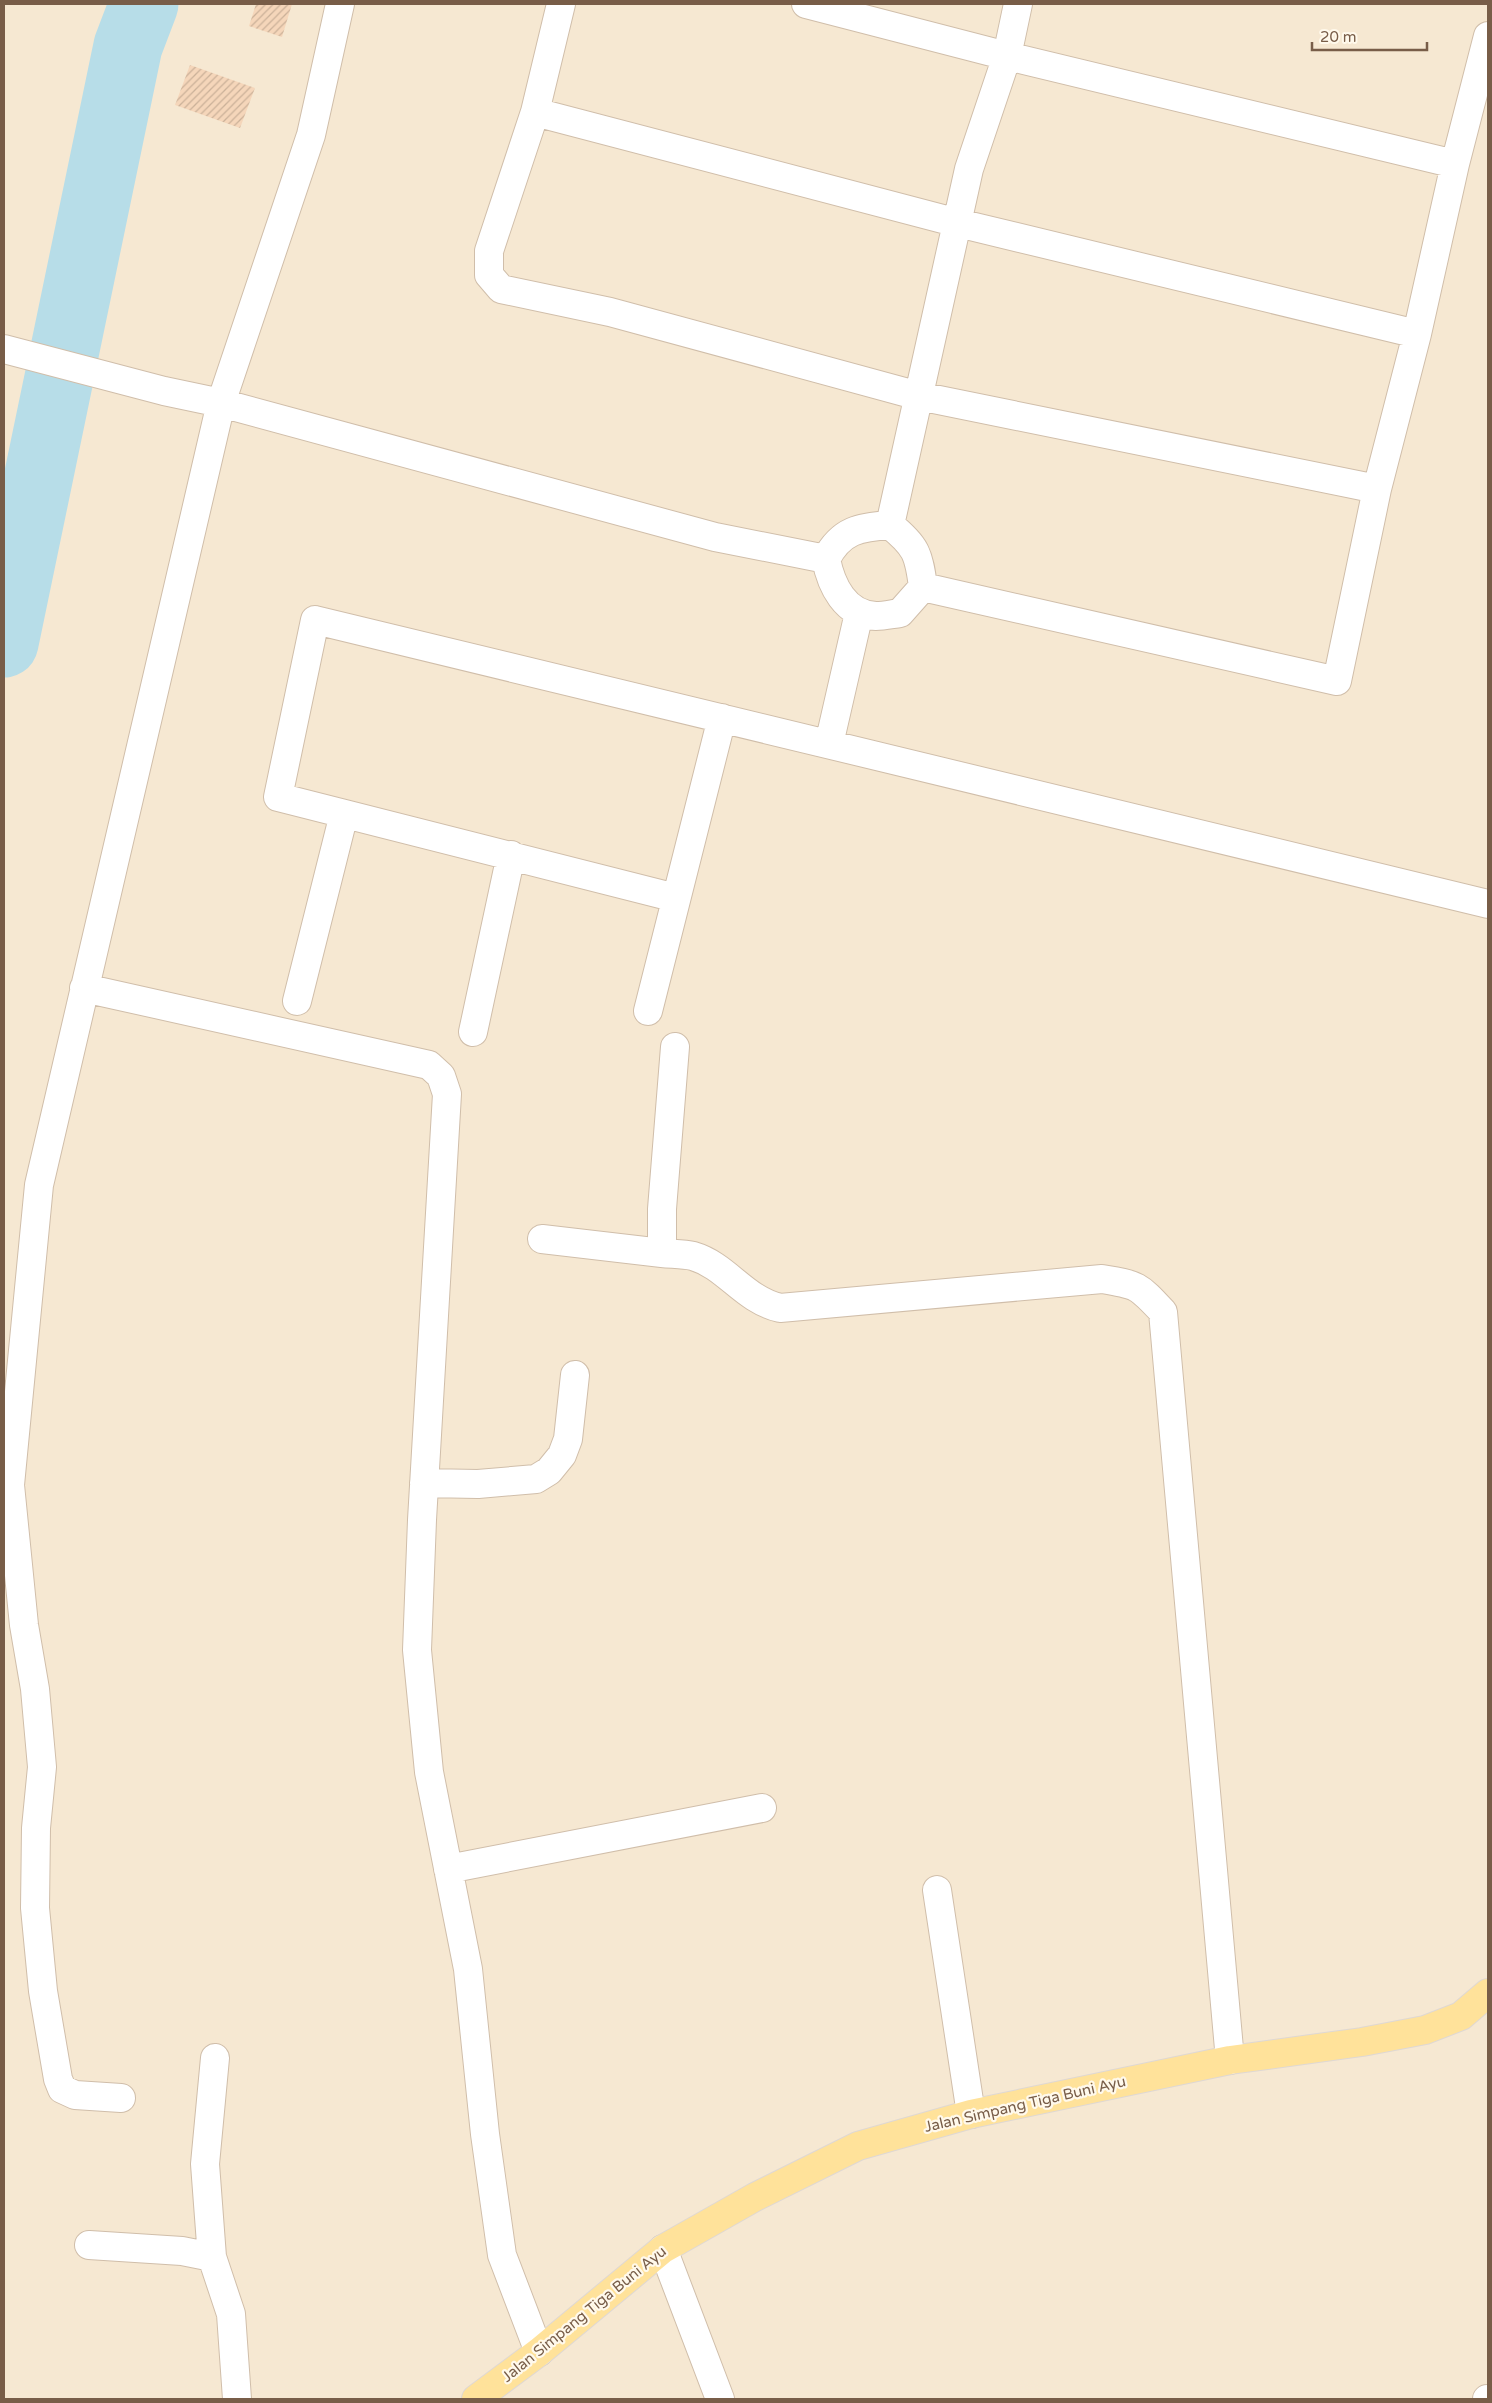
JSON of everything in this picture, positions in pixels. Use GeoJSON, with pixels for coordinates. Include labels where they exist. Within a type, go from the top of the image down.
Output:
{"type":"FeatureCollection","features":[{"type":"Feature","properties":{"kind":"main road","name":"Jalan Simpang Tiga Buni Ayu"},"geometry":{"type":"LineString","coordinates":[[476,2399],[539,2352],[663,2249],[755,2197],[858,2146],[970,2114],[1230,2060],[1362,2042],[1425,2030],[1461,2016],[1488,1993]]}},
{"type":"Feature","properties":{"kind":"street"},"geometry":{"type":"LineString","coordinates":[[121,2098],[75,2095],[62,2089],[58,2079],[43,1991],[36,1908],[36,1828],[42,1768],[34,1689],[24,1625],[10,1485],[11,1403],[39,1185],[221,404],[311,135],[340,4]]}},
{"type":"Feature","properties":{"kind":"street"},"geometry":{"type":"LineString","coordinates":[[561,4],[535,112],[489,251],[489,274],[501,290],[610,312],[919,396],[1377,489]]}},
{"type":"Feature","properties":{"kind":"street"},"geometry":{"type":"LineString","coordinates":[[806,4],[1006,56],[1455,164]]}},
{"type":"Feature","properties":{"kind":"street"},"geometry":{"type":"LineString","coordinates":[[890,526],[969,169],[1006,56],[1018,4]]}},
{"type":"Feature","properties":{"kind":"street"},"geometry":{"type":"LineString","coordinates":[[923,587],[1337,681],[1377,489],[1417,334],[1455,164],[1488,36]]}},
{"type":"Feature","properties":{"kind":"street"},"geometry":{"type":"LineString","coordinates":[[535,112],[958,223],[1417,334]]}},
{"type":"Feature","properties":{"kind":"street"},"geometry":{"type":"LineString","coordinates":[[14,352],[221,404],[715,537],[826,559]]}},
{"type":"Feature","properties":{"kind":"street"},"geometry":{"type":"LineString","coordinates":[[890,526],[910,542],[920,563],[923,587],[900,613],[876,616],[859,613],[844,602],[829,573],[826,559],[834,543],[848,534],[862,527],[890,526]]}},
{"type":"Feature","properties":{"kind":"street"},"geometry":{"type":"LineString","coordinates":[[829,744],[859,613]]}},
{"type":"Feature","properties":{"kind":"street"},"geometry":{"type":"LineString","coordinates":[[676,898],[278,797],[315,620],[1488,904]]}},
{"type":"Feature","properties":{"kind":"street"},"geometry":{"type":"LineString","coordinates":[[648,1011],[722,718]]}},
{"type":"Feature","properties":{"kind":"street"},"geometry":{"type":"LineString","coordinates":[[297,1001],[344,814]]}},
{"type":"Feature","properties":{"kind":"street"},"geometry":{"type":"LineString","coordinates":[[473,1032],[510,856]]}},
{"type":"Feature","properties":{"kind":"street"},"geometry":{"type":"LineString","coordinates":[[84,988],[429,1065],[441,1076],[447,1094],[424,1483],[417,1650],[429,1772],[468,1969],[485,2134],[502,2254],[539,2352]]}},
{"type":"Feature","properties":{"kind":"street"},"geometry":{"type":"LineString","coordinates":[[662,1253],[662,1209],[675,1047]]}},
{"type":"Feature","properties":{"kind":"street"},"geometry":{"type":"LineString","coordinates":[[542,1239],[692,1256],[713,1265],[750,1296],[780,1308],[1102,1279],[1133,1285],[1143,1291],[1162,1312],[1230,2060]]}},
{"type":"Feature","properties":{"kind":"street"},"geometry":{"type":"LineString","coordinates":[[424,1483],[478,1484],[536,1479],[548,1471],[562,1455],[568,1440],[575,1375]]}},
{"type":"Feature","properties":{"kind":"street"},"geometry":{"type":"LineString","coordinates":[[448,1869],[762,1808]]}},
{"type":"Feature","properties":{"kind":"street"},"geometry":{"type":"LineString","coordinates":[[937,1890],[970,2114]]}},
{"type":"Feature","properties":{"kind":"street"},"geometry":{"type":"LineString","coordinates":[[214,2058],[205,2164],[212,2258],[231,2314],[237,2399]]}},
{"type":"Feature","properties":{"kind":"street"},"geometry":{"type":"LineString","coordinates":[[90,2245],[182,2251],[212,2258]]}},
{"type":"Feature","properties":{"kind":"street"},"geometry":{"type":"LineString","coordinates":[[663,2249],[720,2399]]}},
{"type":"Feature","properties":{"kind":"shaded area"},"geometry":{"type":"Polygon","coordinates":[[[4,4],[1488,4],[1488,2399],[4,2399],[4,4]]]}},
{"type":"Feature","properties":{"kind":"building"},"geometry":{"type":"Polygon","coordinates":[[[256,4],[292,4],[282,37],[249,26],[256,4]]]}},
{"type":"Feature","properties":{"kind":"building"},"geometry":{"type":"Polygon","coordinates":[[[190,65],[255,88],[240,128],[175,105],[190,65]]]}},
{"type":"Feature","properties":{"kind":"waterway"},"geometry":{"type":"LineString","coordinates":[[4,643],[128,46],[144,4]]}}]}
